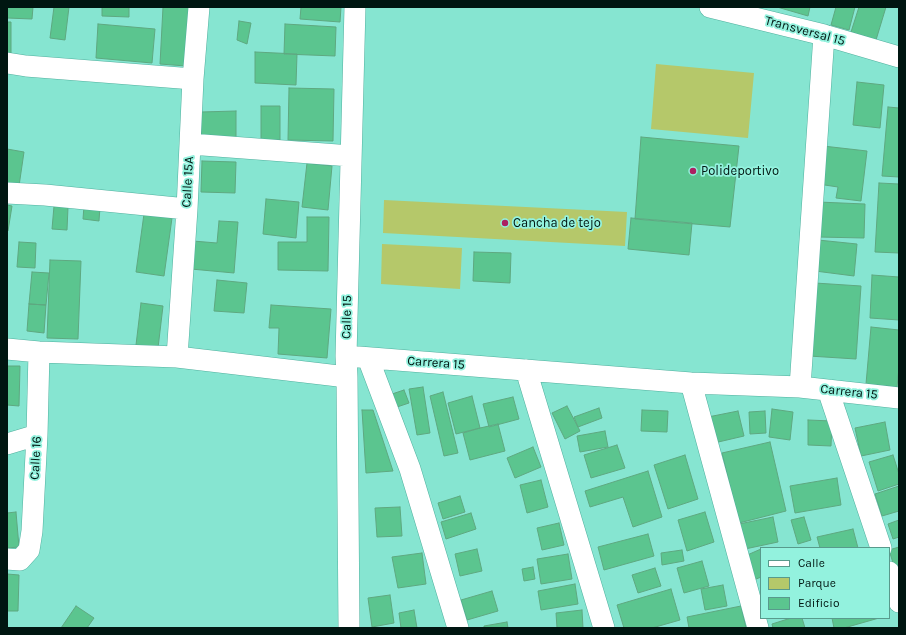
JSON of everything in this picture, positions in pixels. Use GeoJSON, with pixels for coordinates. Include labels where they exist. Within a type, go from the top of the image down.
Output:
{"type":"FeatureCollection","features":[{"type":"Feature","properties":{"kind":"street","name":"Calle 15A"},"geometry":{"type":"LineString","coordinates":[[177,357],[199,7]]}},
{"type":"Feature","properties":{"kind":"street","name":"Calle 15"},"geometry":{"type":"LineString","coordinates":[[349,628],[346,356],[355,7]]}},
{"type":"Feature","properties":{"kind":"street","name":"Transversal 15"},"geometry":{"type":"LineString","coordinates":[[710,7],[824,35],[899,57]]}},
{"type":"Feature","properties":{"kind":"street"},"geometry":{"type":"LineString","coordinates":[[800,387],[824,35]]}},
{"type":"Feature","properties":{"kind":"street"},"geometry":{"type":"LineString","coordinates":[[7,63],[26,66],[194,79]]}},
{"type":"Feature","properties":{"kind":"street"},"geometry":{"type":"LineString","coordinates":[[190,144],[351,156]]}},
{"type":"Feature","properties":{"kind":"street"},"geometry":{"type":"LineString","coordinates":[[7,192],[45,194],[187,209]]}},
{"type":"Feature","properties":{"kind":"street"},"geometry":{"type":"LineString","coordinates":[[7,349],[39,352],[177,357],[347,377]]}},
{"type":"Feature","properties":{"kind":"street","name":"Calle 16"},"geometry":{"type":"LineString","coordinates":[[14,560],[29,550],[32,531],[37,435],[39,352]]}},
{"type":"Feature","properties":{"kind":"street","name":"Carrera 15"},"geometry":{"type":"LineString","coordinates":[[346,356],[691,383],[800,387],[899,398]]}},
{"type":"Feature","properties":{"kind":"street"},"geometry":{"type":"LineString","coordinates":[[368,358],[410,468],[458,628]]}},
{"type":"Feature","properties":{"kind":"street"},"geometry":{"type":"LineString","coordinates":[[526,370],[604,628]]}},
{"type":"Feature","properties":{"kind":"street"},"geometry":{"type":"LineString","coordinates":[[691,383],[758,628]]}},
{"type":"Feature","properties":{"kind":"street"},"geometry":{"type":"LineString","coordinates":[[828,390],[881,547]]}},
{"type":"Feature","properties":{"kind":"street"},"geometry":{"type":"LineString","coordinates":[[7,444],[37,435]]}},
{"type":"Feature","properties":{"kind":"street"},"geometry":{"type":"LineString","coordinates":[[890,575],[899,602]]}},
{"type":"Feature","properties":{"kind":"green space"},"geometry":{"type":"Polygon","coordinates":[[[656,64],[754,73],[748,138],[651,129],[656,64]]]}},
{"type":"Feature","properties":{"kind":"green space","name":"Cancha de tejo"},"geometry":{"type":"Polygon","coordinates":[[[384,200],[627,212],[625,246],[383,233],[384,200]]]}},
{"type":"Feature","properties":{"kind":"green space"},"geometry":{"type":"Polygon","coordinates":[[[382,244],[462,248],[460,289],[381,284],[382,244]]]}},
{"type":"Feature","properties":{"kind":"building"},"geometry":{"type":"Polygon","coordinates":[[[7,7],[33,7],[32,19],[7,18],[7,7]]]}},
{"type":"Feature","properties":{"kind":"building"},"geometry":{"type":"Polygon","coordinates":[[[54,7],[69,7],[65,40],[50,38],[54,7]]]}},
{"type":"Feature","properties":{"kind":"building"},"geometry":{"type":"Polygon","coordinates":[[[102,7],[129,7],[129,17],[102,16],[102,7]]]}},
{"type":"Feature","properties":{"kind":"building"},"geometry":{"type":"Polygon","coordinates":[[[163,7],[189,7],[186,66],[160,64],[163,7]]]}},
{"type":"Feature","properties":{"kind":"building"},"geometry":{"type":"Polygon","coordinates":[[[301,7],[341,7],[340,22],[300,19],[301,7]]]}},
{"type":"Feature","properties":{"kind":"building"},"geometry":{"type":"Polygon","coordinates":[[[777,7],[810,7],[808,16],[777,7]]]}},
{"type":"Feature","properties":{"kind":"building"},"geometry":{"type":"Polygon","coordinates":[[[836,7],[855,7],[849,30],[831,25],[836,7]]]}},
{"type":"Feature","properties":{"kind":"building"},"geometry":{"type":"Polygon","coordinates":[[[859,7],[886,7],[876,40],[851,32],[859,7]]]}},
{"type":"Feature","properties":{"kind":"building"},"geometry":{"type":"Polygon","coordinates":[[[239,21],[251,23],[247,44],[237,40],[239,21]]]}},
{"type":"Feature","properties":{"kind":"building"},"geometry":{"type":"Polygon","coordinates":[[[7,22],[11,22],[11,53],[7,53],[7,22]]]}},
{"type":"Feature","properties":{"kind":"building"},"geometry":{"type":"Polygon","coordinates":[[[98,24],[155,29],[152,63],[96,58],[98,24]]]}},
{"type":"Feature","properties":{"kind":"building"},"geometry":{"type":"Polygon","coordinates":[[[285,24],[336,27],[335,56],[284,54],[285,24]]]}},
{"type":"Feature","properties":{"kind":"building"},"geometry":{"type":"Polygon","coordinates":[[[255,52],[297,54],[296,85],[255,83],[255,52]]]}},
{"type":"Feature","properties":{"kind":"building"},"geometry":{"type":"Polygon","coordinates":[[[857,82],[884,85],[880,128],[853,125],[857,82]]]}},
{"type":"Feature","properties":{"kind":"building"},"geometry":{"type":"Polygon","coordinates":[[[289,88],[334,89],[333,141],[288,140],[289,88]]]}},
{"type":"Feature","properties":{"kind":"building"},"geometry":{"type":"Polygon","coordinates":[[[261,106],[280,106],[280,140],[261,140],[261,106]]]}},
{"type":"Feature","properties":{"kind":"building"},"geometry":{"type":"Polygon","coordinates":[[[888,107],[899,108],[899,177],[882,176],[888,107]]]}},
{"type":"Feature","properties":{"kind":"building"},"geometry":{"type":"Polygon","coordinates":[[[236,111],[236,138],[201,138],[201,112],[236,111]]]}},
{"type":"Feature","properties":{"kind":"building"},"geometry":{"type":"Polygon","coordinates":[[[641,137],[739,146],[730,227],[635,219],[641,137]]]}},
{"type":"Feature","properties":{"kind":"building"},"geometry":{"type":"Polygon","coordinates":[[[823,146],[867,151],[861,201],[836,198],[838,187],[818,184],[823,146]]]}},
{"type":"Feature","properties":{"kind":"building"},"geometry":{"type":"Polygon","coordinates":[[[7,149],[24,152],[19,186],[7,184],[7,149]]]}},
{"type":"Feature","properties":{"kind":"building"},"geometry":{"type":"Polygon","coordinates":[[[202,161],[236,162],[235,193],[201,192],[202,161]]]}},
{"type":"Feature","properties":{"kind":"building"},"geometry":{"type":"Polygon","coordinates":[[[307,163],[332,166],[328,210],[302,207],[307,163]]]}},
{"type":"Feature","properties":{"kind":"building"},"geometry":{"type":"Polygon","coordinates":[[[879,183],[899,184],[899,253],[875,252],[879,183]]]}},
{"type":"Feature","properties":{"kind":"building"},"geometry":{"type":"Polygon","coordinates":[[[266,199],[299,202],[296,238],[263,234],[266,199]]]}},
{"type":"Feature","properties":{"kind":"building"},"geometry":{"type":"Polygon","coordinates":[[[818,202],[865,204],[864,238],[818,237],[818,202]]]}},
{"type":"Feature","properties":{"kind":"building"},"geometry":{"type":"Polygon","coordinates":[[[7,205],[12,206],[8,231],[7,231],[7,205]]]}},
{"type":"Feature","properties":{"kind":"building"},"geometry":{"type":"Polygon","coordinates":[[[54,206],[68,207],[67,230],[52,229],[54,206]]]}},
{"type":"Feature","properties":{"kind":"building"},"geometry":{"type":"Polygon","coordinates":[[[84,206],[100,207],[99,221],[83,219],[84,206]]]}},
{"type":"Feature","properties":{"kind":"building"},"geometry":{"type":"Polygon","coordinates":[[[144,214],[172,218],[164,276],[136,272],[144,214]]]}},
{"type":"Feature","properties":{"kind":"building"},"geometry":{"type":"Polygon","coordinates":[[[307,217],[329,217],[328,271],[278,270],[278,242],[307,242],[307,217]]]}},
{"type":"Feature","properties":{"kind":"building"},"geometry":{"type":"Polygon","coordinates":[[[631,218],[692,223],[689,255],[628,249],[631,218]]]}},
{"type":"Feature","properties":{"kind":"building"},"geometry":{"type":"Polygon","coordinates":[[[219,221],[238,222],[234,273],[191,269],[193,241],[217,243],[219,221]]]}},
{"type":"Feature","properties":{"kind":"building"},"geometry":{"type":"Polygon","coordinates":[[[818,240],[857,244],[854,276],[815,271],[818,240]]]}},
{"type":"Feature","properties":{"kind":"building"},"geometry":{"type":"Polygon","coordinates":[[[19,242],[36,243],[35,268],[17,267],[19,242]]]}},
{"type":"Feature","properties":{"kind":"building"},"geometry":{"type":"Polygon","coordinates":[[[474,252],[511,253],[510,283],[473,281],[474,252]]]}},
{"type":"Feature","properties":{"kind":"building"},"geometry":{"type":"Polygon","coordinates":[[[50,260],[81,261],[78,339],[47,338],[50,260]]]}},
{"type":"Feature","properties":{"kind":"building"},"geometry":{"type":"Polygon","coordinates":[[[32,272],[49,273],[46,305],[29,304],[32,272]]]}},
{"type":"Feature","properties":{"kind":"building"},"geometry":{"type":"Polygon","coordinates":[[[872,275],[899,277],[899,320],[870,318],[872,275]]]}},
{"type":"Feature","properties":{"kind":"building"},"geometry":{"type":"Polygon","coordinates":[[[217,280],[247,283],[244,313],[214,311],[217,280]]]}},
{"type":"Feature","properties":{"kind":"building"},"geometry":{"type":"Polygon","coordinates":[[[815,283],[861,286],[856,359],[809,356],[815,283]]]}},
{"type":"Feature","properties":{"kind":"building"},"geometry":{"type":"Polygon","coordinates":[[[141,303],[163,306],[158,348],[136,345],[141,303]]]}},
{"type":"Feature","properties":{"kind":"building"},"geometry":{"type":"Polygon","coordinates":[[[29,304],[46,305],[44,333],[27,331],[29,304]]]}},
{"type":"Feature","properties":{"kind":"building"},"geometry":{"type":"Polygon","coordinates":[[[271,305],[331,309],[327,358],[278,354],[279,328],[269,328],[271,305]]]}},
{"type":"Feature","properties":{"kind":"building"},"geometry":{"type":"Polygon","coordinates":[[[871,327],[899,330],[899,368],[897,387],[866,384],[871,327]]]}},
{"type":"Feature","properties":{"kind":"building"},"geometry":{"type":"Polygon","coordinates":[[[7,366],[20,366],[19,406],[7,405],[7,366]]]}},
{"type":"Feature","properties":{"kind":"building"},"geometry":{"type":"Polygon","coordinates":[[[423,387],[430,433],[417,435],[409,389],[423,387]]]}},
{"type":"Feature","properties":{"kind":"building"},"geometry":{"type":"Polygon","coordinates":[[[404,390],[409,403],[397,407],[392,394],[404,390]]]}},
{"type":"Feature","properties":{"kind":"building"},"geometry":{"type":"Polygon","coordinates":[[[443,392],[458,453],[444,456],[430,396],[443,392]]]}},
{"type":"Feature","properties":{"kind":"building"},"geometry":{"type":"Polygon","coordinates":[[[472,396],[480,428],[456,434],[448,403],[472,396]]]}},
{"type":"Feature","properties":{"kind":"building"},"geometry":{"type":"Polygon","coordinates":[[[513,397],[519,419],[489,427],[483,404],[513,397]]]}},
{"type":"Feature","properties":{"kind":"building"},"geometry":{"type":"Polygon","coordinates":[[[567,406],[580,431],[565,439],[552,413],[567,406]]]}},
{"type":"Feature","properties":{"kind":"building"},"geometry":{"type":"Polygon","coordinates":[[[599,408],[602,418],[578,427],[574,417],[599,408]]]}},
{"type":"Feature","properties":{"kind":"building"},"geometry":{"type":"Polygon","coordinates":[[[772,409],[793,412],[790,440],[769,437],[772,409]]]}},
{"type":"Feature","properties":{"kind":"building"},"geometry":{"type":"Polygon","coordinates":[[[362,410],[373,410],[393,471],[366,473],[362,410]]]}},
{"type":"Feature","properties":{"kind":"building"},"geometry":{"type":"Polygon","coordinates":[[[642,410],[668,411],[667,432],[641,431],[642,410]]]}},
{"type":"Feature","properties":{"kind":"building"},"geometry":{"type":"Polygon","coordinates":[[[738,411],[744,436],[714,443],[708,417],[738,411]]]}},
{"type":"Feature","properties":{"kind":"building"},"geometry":{"type":"Polygon","coordinates":[[[765,411],[766,433],[750,434],[749,412],[765,411]]]}},
{"type":"Feature","properties":{"kind":"building"},"geometry":{"type":"Polygon","coordinates":[[[808,420],[832,421],[831,446],[808,445],[808,420]]]}},
{"type":"Feature","properties":{"kind":"building"},"geometry":{"type":"Polygon","coordinates":[[[885,422],[890,450],[861,456],[855,428],[885,422]]]}},
{"type":"Feature","properties":{"kind":"building"},"geometry":{"type":"Polygon","coordinates":[[[498,424],[505,451],[470,460],[463,433],[498,424]]]}},
{"type":"Feature","properties":{"kind":"building"},"geometry":{"type":"Polygon","coordinates":[[[605,431],[608,447],[580,452],[577,436],[605,431]]]}},
{"type":"Feature","properties":{"kind":"building"},"geometry":{"type":"Polygon","coordinates":[[[770,442],[786,511],[739,523],[722,453],[770,442]]]}},
{"type":"Feature","properties":{"kind":"building"},"geometry":{"type":"Polygon","coordinates":[[[617,445],[625,468],[591,478],[584,455],[617,445]]]}},
{"type":"Feature","properties":{"kind":"building"},"geometry":{"type":"Polygon","coordinates":[[[533,447],[541,467],[515,478],[507,458],[533,447]]]}},
{"type":"Feature","properties":{"kind":"building"},"geometry":{"type":"Polygon","coordinates":[[[685,455],[698,499],[668,509],[654,465],[685,455]]]}},
{"type":"Feature","properties":{"kind":"building"},"geometry":{"type":"Polygon","coordinates":[[[893,455],[899,474],[899,484],[878,491],[869,462],[893,455]]]}},
{"type":"Feature","properties":{"kind":"building"},"geometry":{"type":"Polygon","coordinates":[[[648,471],[662,517],[633,527],[623,497],[590,507],[585,491],[648,471]]]}},
{"type":"Feature","properties":{"kind":"building"},"geometry":{"type":"Polygon","coordinates":[[[837,478],[841,505],[795,513],[790,486],[837,478]]]}},
{"type":"Feature","properties":{"kind":"building"},"geometry":{"type":"Polygon","coordinates":[[[541,480],[548,507],[527,513],[520,485],[541,480]]]}},
{"type":"Feature","properties":{"kind":"building"},"geometry":{"type":"Polygon","coordinates":[[[899,486],[899,511],[882,516],[875,494],[899,486]]]}},
{"type":"Feature","properties":{"kind":"building"},"geometry":{"type":"Polygon","coordinates":[[[460,496],[465,512],[443,519],[438,503],[460,496]]]}},
{"type":"Feature","properties":{"kind":"building"},"geometry":{"type":"Polygon","coordinates":[[[400,507],[402,536],[377,537],[375,508],[400,507]]]}},
{"type":"Feature","properties":{"kind":"building"},"geometry":{"type":"Polygon","coordinates":[[[16,512],[19,547],[7,548],[7,513],[16,512]]]}},
{"type":"Feature","properties":{"kind":"building"},"geometry":{"type":"Polygon","coordinates":[[[705,512],[714,542],[687,551],[678,520],[705,512]]]}},
{"type":"Feature","properties":{"kind":"building"},"geometry":{"type":"Polygon","coordinates":[[[471,513],[476,529],[446,539],[441,522],[471,513]]]}},
{"type":"Feature","properties":{"kind":"building"},"geometry":{"type":"Polygon","coordinates":[[[773,517],[778,542],[745,549],[739,524],[773,517]]]}},
{"type":"Feature","properties":{"kind":"building"},"geometry":{"type":"Polygon","coordinates":[[[804,517],[811,540],[798,544],[791,520],[804,517]]]}},
{"type":"Feature","properties":{"kind":"building"},"geometry":{"type":"Polygon","coordinates":[[[899,520],[899,537],[893,539],[888,524],[899,520]]]}},
{"type":"Feature","properties":{"kind":"building"},"geometry":{"type":"Polygon","coordinates":[[[559,523],[564,545],[542,550],[537,528],[559,523]]]}},
{"type":"Feature","properties":{"kind":"building"},"geometry":{"type":"Polygon","coordinates":[[[853,529],[858,547],[820,547],[817,537],[853,529]]]}},
{"type":"Feature","properties":{"kind":"building"},"geometry":{"type":"Polygon","coordinates":[[[648,534],[654,556],[604,570],[598,547],[648,534]]]}},
{"type":"Feature","properties":{"kind":"building"},"geometry":{"type":"Polygon","coordinates":[[[899,547],[899,565],[894,566],[890,550],[899,547]]]}},
{"type":"Feature","properties":{"kind":"building"},"geometry":{"type":"Polygon","coordinates":[[[477,549],[482,571],[460,576],[455,554],[477,549]]]}},
{"type":"Feature","properties":{"kind":"building"},"geometry":{"type":"Polygon","coordinates":[[[760,549],[760,577],[754,580],[745,556],[760,549]]]}},
{"type":"Feature","properties":{"kind":"building"},"geometry":{"type":"Polygon","coordinates":[[[682,550],[684,561],[662,565],[661,553],[682,550]]]}},
{"type":"Feature","properties":{"kind":"building"},"geometry":{"type":"Polygon","coordinates":[[[422,553],[426,584],[398,588],[392,557],[422,553]]]}},
{"type":"Feature","properties":{"kind":"building"},"geometry":{"type":"Polygon","coordinates":[[[568,554],[572,579],[541,584],[537,559],[568,554]]]}},
{"type":"Feature","properties":{"kind":"building"},"geometry":{"type":"Polygon","coordinates":[[[702,561],[709,586],[684,593],[677,568],[702,561]]]}},
{"type":"Feature","properties":{"kind":"building"},"geometry":{"type":"Polygon","coordinates":[[[533,567],[535,579],[524,581],[522,569],[533,567]]]}},
{"type":"Feature","properties":{"kind":"building"},"geometry":{"type":"Polygon","coordinates":[[[655,568],[661,586],[638,593],[632,575],[655,568]]]}},
{"type":"Feature","properties":{"kind":"building"},"geometry":{"type":"Polygon","coordinates":[[[7,574],[19,575],[18,611],[7,611],[7,574]]]}},
{"type":"Feature","properties":{"kind":"building"},"geometry":{"type":"Polygon","coordinates":[[[575,584],[578,604],[541,610],[538,591],[575,584]]]}},
{"type":"Feature","properties":{"kind":"building"},"geometry":{"type":"Polygon","coordinates":[[[723,585],[727,606],[705,610],[701,589],[723,585]]]}},
{"type":"Feature","properties":{"kind":"building"},"geometry":{"type":"Polygon","coordinates":[[[671,589],[680,620],[652,628],[624,628],[617,605],[671,589]]]}},
{"type":"Feature","properties":{"kind":"building"},"geometry":{"type":"Polygon","coordinates":[[[492,591],[498,611],[467,620],[461,600],[492,591]]]}},
{"type":"Feature","properties":{"kind":"building"},"geometry":{"type":"Polygon","coordinates":[[[390,595],[394,623],[372,627],[368,598],[390,595]]]}},
{"type":"Feature","properties":{"kind":"building"},"geometry":{"type":"Polygon","coordinates":[[[76,606],[94,618],[87,628],[61,628],[76,606]]]}},
{"type":"Feature","properties":{"kind":"building"},"geometry":{"type":"Polygon","coordinates":[[[741,606],[746,628],[689,628],[687,617],[741,606]]]}},
{"type":"Feature","properties":{"kind":"building"},"geometry":{"type":"Polygon","coordinates":[[[414,610],[417,628],[401,628],[399,613],[414,610]]]}},
{"type":"Feature","properties":{"kind":"building"},"geometry":{"type":"Polygon","coordinates":[[[582,610],[583,628],[557,628],[556,613],[582,610]]]}},
{"type":"Feature","properties":{"kind":"building"},"geometry":{"type":"Polygon","coordinates":[[[788,619],[802,619],[805,628],[773,628],[772,624],[788,619]]]}},
{"type":"Feature","properties":{"kind":"building"},"geometry":{"type":"Polygon","coordinates":[[[832,619],[876,619],[844,628],[834,628],[832,619]]]}},
{"type":"Feature","properties":{"kind":"building"},"geometry":{"type":"Polygon","coordinates":[[[507,622],[508,628],[484,628],[484,626],[507,622]]]}},
{"type":"Feature","properties":{"kind":"place","name":"Polideportivo"},"geometry":{"type":"Point","coordinates":[693,171]}},
{"type":"Feature","properties":{"kind":"place","name":"Cancha de tejo"},"geometry":{"type":"Point","coordinates":[505,223]}}]}
